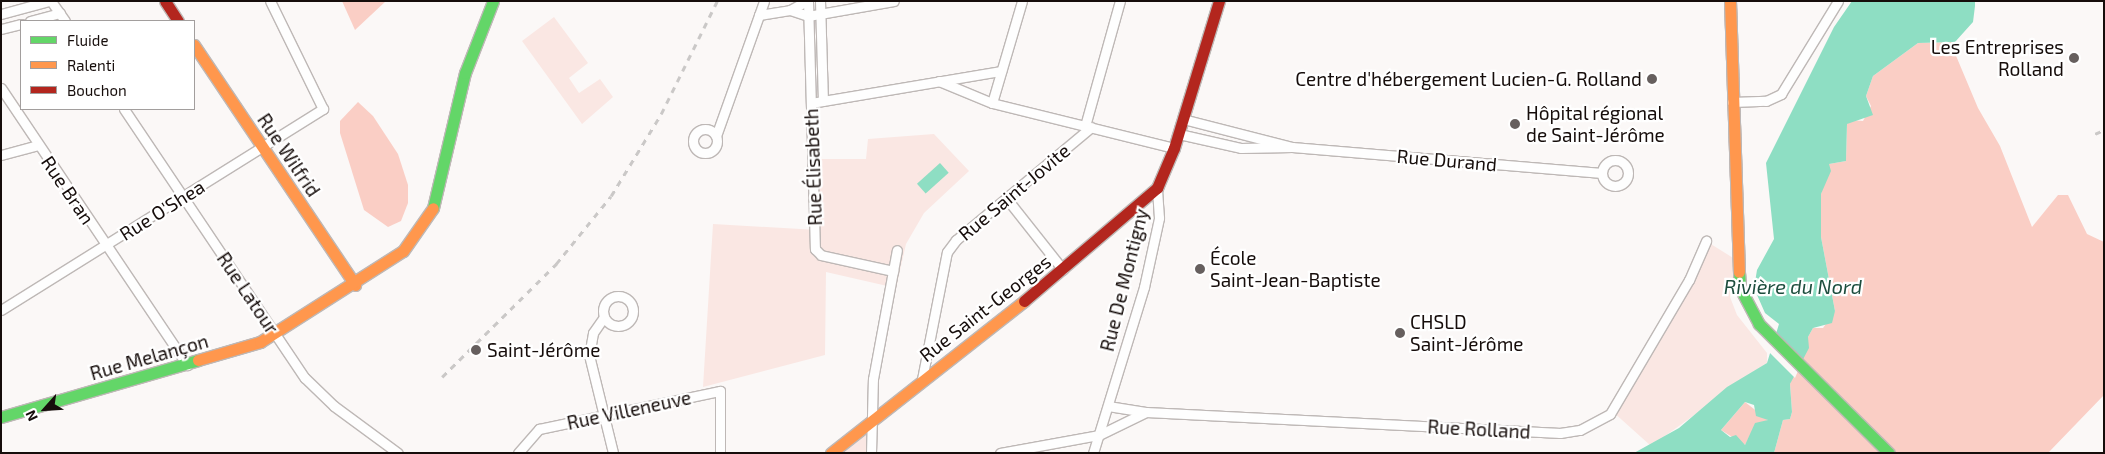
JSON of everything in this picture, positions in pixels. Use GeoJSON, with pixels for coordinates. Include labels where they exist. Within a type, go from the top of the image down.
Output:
{"type":"FeatureCollection","features":[{"type":"Feature","properties":{"kind":"street"},"geometry":{"type":"LineString","coordinates":[[1,14],[50,1],[62,17],[38,20]]}},
{"type":"Feature","properties":{"kind":"street"},"geometry":{"type":"LineString","coordinates":[[165,1],[177,20]]}},
{"type":"Feature","properties":{"kind":"street","name":"Rue O'Shea"},"geometry":{"type":"LineString","coordinates":[[1,310],[323,109],[270,1]]}},
{"type":"Feature","properties":{"kind":"street","name":"Rue Melançon"},"geometry":{"type":"LineString","coordinates":[[1,417],[187,365],[276,335],[355,285],[403,251],[429,219],[443,182],[466,73],[493,1]]}},
{"type":"Feature","properties":{"kind":"street"},"geometry":{"type":"LineString","coordinates":[[716,136],[764,1]]}},
{"type":"Feature","properties":{"kind":"street"},"geometry":{"type":"LineString","coordinates":[[759,15],[790,10],[808,1]]}},
{"type":"Feature","properties":{"kind":"street","name":"Rue Élisabeth"},"geometry":{"type":"LineString","coordinates":[[808,1],[815,249],[821,255],[893,271]]}},
{"type":"Feature","properties":{"kind":"street","name":"Rue Élisabeth"},"geometry":{"type":"LineString","coordinates":[[820,1],[823,101]]}},
{"type":"Feature","properties":{"kind":"street"},"geometry":{"type":"LineString","coordinates":[[790,10],[808,16],[894,1]]}},
{"type":"Feature","properties":{"kind":"street"},"geometry":{"type":"LineString","coordinates":[[992,103],[1022,1]]}},
{"type":"Feature","properties":{"kind":"street","name":"Rue Saint-Jovite"},"geometry":{"type":"LineString","coordinates":[[922,380],[948,252],[956,240],[1007,199],[1088,127],[1120,1]]}},
{"type":"Feature","properties":{"kind":"street","name":"Rue De Montigny"},"geometry":{"type":"LineString","coordinates":[[1093,453],[1144,287],[1159,218],[1157,188],[1179,134],[1219,1]]}},
{"type":"Feature","properties":{"kind":"street"},"geometry":{"type":"LineString","coordinates":[[1730,1],[1732,102],[1740,288],[1747,306],[1769,335],[1889,453]]}},
{"type":"Feature","properties":{"kind":"street"},"geometry":{"type":"LineString","coordinates":[[1732,102],[1766,101],[1781,94],[1838,1]]}},
{"type":"Feature","properties":{"kind":"street"},"geometry":{"type":"LineString","coordinates":[[1,29],[20,24]]}},
{"type":"Feature","properties":{"kind":"street","name":"Rue Wilfrid"},"geometry":{"type":"LineString","coordinates":[[195,46],[355,285]]}},
{"type":"Feature","properties":{"kind":"street"},"geometry":{"type":"LineString","coordinates":[[811,103],[1001,71]]}},
{"type":"Feature","properties":{"kind":"street"},"geometry":{"type":"LineString","coordinates":[[939,82],[992,103],[1174,148]]}},
{"type":"Feature","properties":{"kind":"street","name":"Rue Bran"},"geometry":{"type":"LineString","coordinates":[[1,88],[187,365]]}},
{"type":"Feature","properties":{"kind":"street","name":"Rue Latour"},"geometry":{"type":"LineString","coordinates":[[125,110],[276,335],[322,396],[398,453]]}},
{"type":"Feature","properties":{"kind":"street","name":"Rue Durand"},"geometry":{"type":"LineString","coordinates":[[1183,119],[1292,147],[1602,173]]}},
{"type":"Feature","properties":{"kind":"street","name":"Rue Durand"},"geometry":{"type":"LineString","coordinates":[[1179,134],[1240,148],[1276,151],[1292,147]]}},
{"type":"Feature","properties":{"kind":"street"},"geometry":{"type":"LineString","coordinates":[[1,155],[38,145]]}},
{"type":"Feature","properties":{"kind":"street","name":"Rue Saint-Georges"},"geometry":{"type":"LineString","coordinates":[[831,453],[1063,270],[1157,188]]}},
{"type":"Feature","properties":{"kind":"street"},"geometry":{"type":"LineString","coordinates":[[1007,199],[1063,270]]}},
{"type":"Feature","properties":{"kind":"street","name":"Rue Rolland"},"geometry":{"type":"LineString","coordinates":[[1108,406],[1146,412],[1528,432],[1580,430],[1610,414],[1689,280],[1706,241]]}},
{"type":"Feature","properties":{"kind":"street"},"geometry":{"type":"LineString","coordinates":[[871,453],[873,379],[898,250]]}},
{"type":"Feature","properties":{"kind":"street"},"geometry":{"type":"LineString","coordinates":[[604,317],[592,333],[589,355],[613,453]]}},
{"type":"Feature","properties":{"kind":"street","name":"Rue Villeneuve"},"geometry":{"type":"LineString","coordinates":[[518,453],[539,429],[720,391],[720,453]]}},
{"type":"Feature","properties":{"kind":"street","name":"Rue Rolland"},"geometry":{"type":"LineString","coordinates":[[1000,453],[1099,435],[1146,412]]}},
{"type":"Feature","properties":{"kind":"shaded area"},"geometry":{"type":"Polygon","coordinates":[[[342,1],[386,1],[355,30],[342,1]]]}},
{"type":"Feature","properties":{"kind":"shaded area"},"geometry":{"type":"Polygon","coordinates":[[[554,17],[588,63],[569,78],[579,93],[600,79],[613,97],[582,124],[522,41],[554,17]]]}},
{"type":"Feature","properties":{"kind":"shaded area"},"geometry":{"type":"Polygon","coordinates":[[[1955,42],[1954,51],[1978,108],[2000,146],[2032,227],[2058,195],[2068,195],[2087,234],[2104,242],[2104,395],[2048,453],[1774,453],[1783,420],[1790,419],[1792,412],[1790,384],[1808,337],[1813,328],[1823,328],[1835,311],[1821,237],[1821,194],[1829,164],[1846,161],[1847,124],[1850,120],[1863,121],[1871,106],[1866,96],[1873,76],[1918,43],[1955,42]]]}},
{"type":"Feature","properties":{"kind":"shaded area"},"geometry":{"type":"Polygon","coordinates":[[[358,102],[373,116],[398,154],[408,185],[408,203],[401,221],[388,227],[364,210],[340,133],[340,121],[358,102]]]}},
{"type":"Feature","properties":{"kind":"shaded area"},"geometry":{"type":"Polygon","coordinates":[[[934,134],[969,171],[924,213],[906,244],[896,288],[826,272],[825,355],[703,387],[713,224],[818,230],[818,159],[866,159],[868,139],[934,134]]]}},
{"type":"Feature","properties":{"kind":"shaded area"},"geometry":{"type":"Polygon","coordinates":[[[1706,241],[1738,261],[1730,297],[1737,315],[1767,353],[1767,363],[1651,446],[1612,411],[1706,241]]]}},
{"type":"Feature","properties":{"kind":"shaded area"},"geometry":{"type":"Polygon","coordinates":[[[1745,402],[1768,420],[1755,426],[1745,445],[1721,430],[1745,402]]]}},
{"type":"Feature","properties":{"kind":"shaded area"},"geometry":{"type":"Polygon","coordinates":[[[872,420],[871,453],[832,453],[872,420]]]}},
{"type":"Feature","properties":{"kind":"water","name":"Rivière du Nord"},"geometry":{"type":"Polygon","coordinates":[[[1852,1],[1975,1],[1973,22],[1955,42],[1918,43],[1873,76],[1866,96],[1873,115],[1847,124],[1846,161],[1829,164],[1831,171],[1821,194],[1821,237],[1835,311],[1832,323],[1813,328],[1808,337],[1809,348],[1790,384],[1792,412],[1790,419],[1783,420],[1774,453],[1634,453],[1679,428],[1727,387],[1767,363],[1779,324],[1765,313],[1754,288],[1757,270],[1774,239],[1766,163],[1834,27],[1852,1]],[[1745,402],[1721,430],[1730,437],[1736,435],[1745,445],[1755,423],[1768,420],[1756,416],[1754,405],[1745,402]]]}},
{"type":"Feature","properties":{"kind":"water"},"geometry":{"type":"Polygon","coordinates":[[[940,163],[949,173],[926,193],[917,184],[940,163]]]}},
{"type":"Feature","properties":{"kind":"pier"},"geometry":{"type":"Polygon","coordinates":[[[1775,331],[1803,359],[1795,378],[1766,349],[1775,331]]]}},
{"type":"Feature","properties":{"kind":"railway"},"geometry":{"type":"LineString","coordinates":[[442,377],[556,264],[611,196],[661,114],[717,1]]}},
{"type":"Feature","properties":{"kind":"railway"},"geometry":{"type":"LineString","coordinates":[[2095,134],[2104,130]]}},
{"type":"Feature","properties":{"kind":"traffic: fast"},"geometry":{"type":"LineString","coordinates":[[433,208],[465,73],[493,1]]}},
{"type":"Feature","properties":{"kind":"traffic: fast"},"geometry":{"type":"LineString","coordinates":[[1739,272],[1740,288],[1759,324],[1889,453]]}},
{"type":"Feature","properties":{"kind":"traffic: fast"},"geometry":{"type":"LineString","coordinates":[[1,417],[198,360]]}},
{"type":"Feature","properties":{"kind":"traffic: slow"},"geometry":{"type":"LineString","coordinates":[[1730,1],[1739,272]]}},
{"type":"Feature","properties":{"kind":"traffic: slow"},"geometry":{"type":"LineString","coordinates":[[195,46],[355,285]]}},
{"type":"Feature","properties":{"kind":"traffic: slow"},"geometry":{"type":"LineString","coordinates":[[198,360],[260,342],[403,251],[433,208]]}},
{"type":"Feature","properties":{"kind":"traffic: slow"},"geometry":{"type":"LineString","coordinates":[[831,453],[1024,301]]}},
{"type":"Feature","properties":{"kind":"traffic: jam"},"geometry":{"type":"LineString","coordinates":[[165,1],[177,20]]}},
{"type":"Feature","properties":{"kind":"traffic: jam"},"geometry":{"type":"LineString","coordinates":[[1024,301],[1157,188],[1174,148],[1219,1]]}},
{"type":"Feature","properties":{"kind":"place","name":"Les Entreprises Rolland"},"geometry":{"type":"Point","coordinates":[2074,58]}},
{"type":"Feature","properties":{"kind":"place","name":"Centre d'hébergement Lucien-G. Rolland"},"geometry":{"type":"Point","coordinates":[1652,79]}},
{"type":"Feature","properties":{"kind":"place","name":"Hôpital régional de Saint-Jérôme"},"geometry":{"type":"Point","coordinates":[1515,124]}},
{"type":"Feature","properties":{"kind":"place","name":"École Saint-Jean-Baptiste"},"geometry":{"type":"Point","coordinates":[1200,269]}},
{"type":"Feature","properties":{"kind":"place","name":"CHSLD Saint-Jérôme"},"geometry":{"type":"Point","coordinates":[1400,333]}},
{"type":"Feature","properties":{"kind":"place","name":"Saint-Jérôme"},"geometry":{"type":"Point","coordinates":[476,350]}}]}
